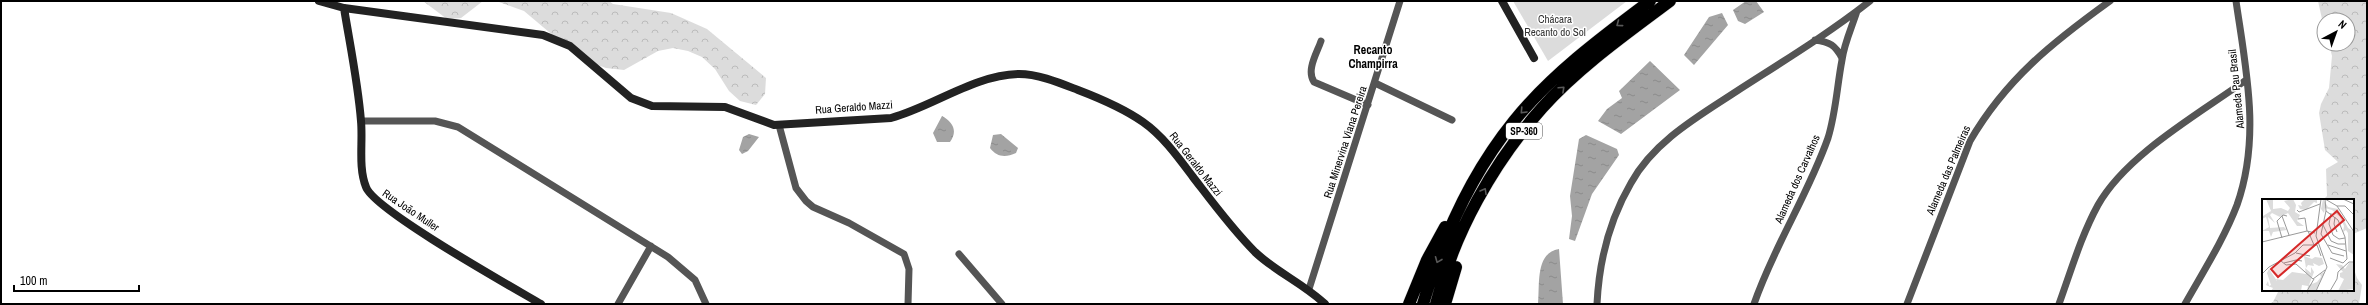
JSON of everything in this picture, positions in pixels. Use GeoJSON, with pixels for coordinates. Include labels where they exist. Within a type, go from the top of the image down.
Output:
{"type":"FeatureCollection","features":[{"type":"Feature","properties":{"kind":"highway","name":"SP-360"},"geometry":{"type":"LineString","coordinates":[[1423,304],[1430,278],[1458,212],[1492,151],[1515,120],[1561,72],[1595,43],[1650,1]]}},
{"type":"Feature","properties":{"kind":"highway","name":"SP-360"},"geometry":{"type":"LineString","coordinates":[[1436,304],[1455,246],[1471,214],[1501,162],[1543,108],[1594,60],[1670,1]]}},
{"type":"Feature","properties":{"kind":"highway"},"geometry":{"type":"LineString","coordinates":[[1409,304],[1436,242],[1458,212]]}},
{"type":"Feature","properties":{"kind":"highway"},"geometry":{"type":"LineString","coordinates":[[1445,304],[1471,214]]}},
{"type":"Feature","properties":{"kind":"street","name":"Rua Geraldo Mazzi"},"geometry":{"type":"LineString","coordinates":[[319,1],[344,8],[532,31],[570,46],[631,98],[641,103],[666,107],[724,107],[767,123],[779,125],[813,121],[891,118],[912,111],[985,80],[1005,76],[1020,74],[1058,82],[1091,95],[1142,121],[1172,150],[1218,210],[1255,252],[1267,262],[1309,289],[1325,304]]}},
{"type":"Feature","properties":{"kind":"street","name":"Rua Minervina Viana Pereira"},"geometry":{"type":"LineString","coordinates":[[1309,289],[1376,83],[1400,1]]}},
{"type":"Feature","properties":{"kind":"street"},"geometry":{"type":"LineString","coordinates":[[1502,1],[1534,58]]}},
{"type":"Feature","properties":{"kind":"street"},"geometry":{"type":"LineString","coordinates":[[1597,304],[1598,277],[1612,227],[1631,182],[1645,164],[1685,125],[1816,40],[1870,1]]}},
{"type":"Feature","properties":{"kind":"street","name":"Alameda das Palmeiras"},"geometry":{"type":"LineString","coordinates":[[1907,304],[1970,141],[1983,118],[2000,96],[2037,57],[2110,1]]}},
{"type":"Feature","properties":{"kind":"street","name":"Alameda Pau Brasil"},"geometry":{"type":"LineString","coordinates":[[2185,304],[2225,231],[2237,204],[2251,142],[2251,115],[2236,1]]}},
{"type":"Feature","properties":{"kind":"street","name":"Rua João Muller"},"geometry":{"type":"LineString","coordinates":[[344,8],[361,121],[363,172],[366,188],[370,196],[395,216],[541,304]]}},
{"type":"Feature","properties":{"kind":"street","name":"Alameda dos Carvalhos"},"geometry":{"type":"LineString","coordinates":[[1754,304],[1775,251],[1816,168],[1828,137],[1835,111],[1842,58],[1857,11]]}},
{"type":"Feature","properties":{"kind":"street"},"geometry":{"type":"LineString","coordinates":[[1816,40],[1828,41],[1836,47],[1842,58]]}},
{"type":"Feature","properties":{"kind":"street"},"geometry":{"type":"LineString","coordinates":[[1320,41],[1311,70],[1311,77],[1314,82],[1368,105]]}},
{"type":"Feature","properties":{"kind":"street"},"geometry":{"type":"LineString","coordinates":[[2059,304],[2086,228],[2110,187],[2140,157],[2246,80]]}},
{"type":"Feature","properties":{"kind":"street"},"geometry":{"type":"LineString","coordinates":[[1376,83],[1452,120]]}},
{"type":"Feature","properties":{"kind":"street"},"geometry":{"type":"LineString","coordinates":[[361,121],[435,121],[458,127],[651,246],[695,280],[706,304]]}},
{"type":"Feature","properties":{"kind":"street"},"geometry":{"type":"LineString","coordinates":[[779,125],[796,188],[806,201],[813,207],[838,217],[904,254],[909,268],[908,304]]}},
{"type":"Feature","properties":{"kind":"street"},"geometry":{"type":"LineString","coordinates":[[618,304],[651,246]]}},
{"type":"Feature","properties":{"kind":"street"},"geometry":{"type":"LineString","coordinates":[[958,254],[1002,304]]}},
{"type":"Feature","properties":{"kind":"green space"},"geometry":{"type":"Polygon","coordinates":[[[423,1],[483,1],[461,18],[447,19],[423,1]]]}},
{"type":"Feature","properties":{"kind":"green space"},"geometry":{"type":"Polygon","coordinates":[[[483,1],[609,1],[613,4],[671,13],[707,29],[766,78],[765,94],[756,105],[740,101],[729,91],[715,69],[702,57],[688,51],[673,48],[658,51],[624,70],[606,68],[581,59],[524,11],[499,2],[483,1]]]}},
{"type":"Feature","properties":{"kind":"green space","name":"Chácara Recanto do Sol"},"geometry":{"type":"Polygon","coordinates":[[[1513,1],[1627,1],[1548,61],[1513,1]]]}},
{"type":"Feature","properties":{"kind":"green space"},"geometry":{"type":"Polygon","coordinates":[[[2318,1],[2367,1],[2367,228],[2354,234],[2354,199],[2324,199],[2327,196],[2326,169],[2338,162],[2325,150],[2319,113],[2321,104],[2329,88],[2332,56],[2331,52],[2356,52],[2356,12],[2320,12],[2318,1]]]}},
{"type":"Feature","properties":{"kind":"green space"},"geometry":{"type":"Polygon","coordinates":[[[2354,269],[2357,278],[2362,285],[2359,304],[2269,304],[2273,302],[2278,291],[2354,291],[2354,269]]]}},
{"type":"Feature","properties":{"kind":"water"},"geometry":{"type":"Polygon","coordinates":[[[1746,1],[1756,1],[1764,12],[1745,24],[1738,21],[1733,10],[1746,1]]]}},
{"type":"Feature","properties":{"kind":"water"},"geometry":{"type":"Polygon","coordinates":[[[1722,13],[1728,25],[1694,65],[1684,55],[1709,17],[1722,13]]]}},
{"type":"Feature","properties":{"kind":"water"},"geometry":{"type":"Polygon","coordinates":[[[1650,61],[1680,90],[1621,134],[1598,121],[1607,109],[1622,98],[1619,91],[1650,61]]]}},
{"type":"Feature","properties":{"kind":"water"},"geometry":{"type":"Polygon","coordinates":[[[942,116],[949,121],[953,127],[954,134],[950,142],[937,142],[933,133],[942,116]]]}},
{"type":"Feature","properties":{"kind":"water"},"geometry":{"type":"Polygon","coordinates":[[[749,134],[759,137],[748,151],[742,154],[739,150],[743,137],[749,134]]]}},
{"type":"Feature","properties":{"kind":"water"},"geometry":{"type":"Polygon","coordinates":[[[1001,134],[1018,148],[1016,153],[1008,156],[1002,156],[995,153],[990,148],[993,135],[1001,134]]]}},
{"type":"Feature","properties":{"kind":"water"},"geometry":{"type":"Polygon","coordinates":[[[1586,135],[1617,149],[1619,155],[1592,194],[1575,241],[1569,239],[1572,216],[1570,196],[1579,139],[1586,135]]]}},
{"type":"Feature","properties":{"kind":"water"},"geometry":{"type":"Polygon","coordinates":[[[1559,249],[1563,304],[1538,304],[1539,279],[1542,263],[1546,256],[1559,249]]]}},
{"type":"Feature","properties":{"kind":"district","name":"Recanto Champirra"},"geometry":{"type":"Point","coordinates":[1373,57]}}]}
